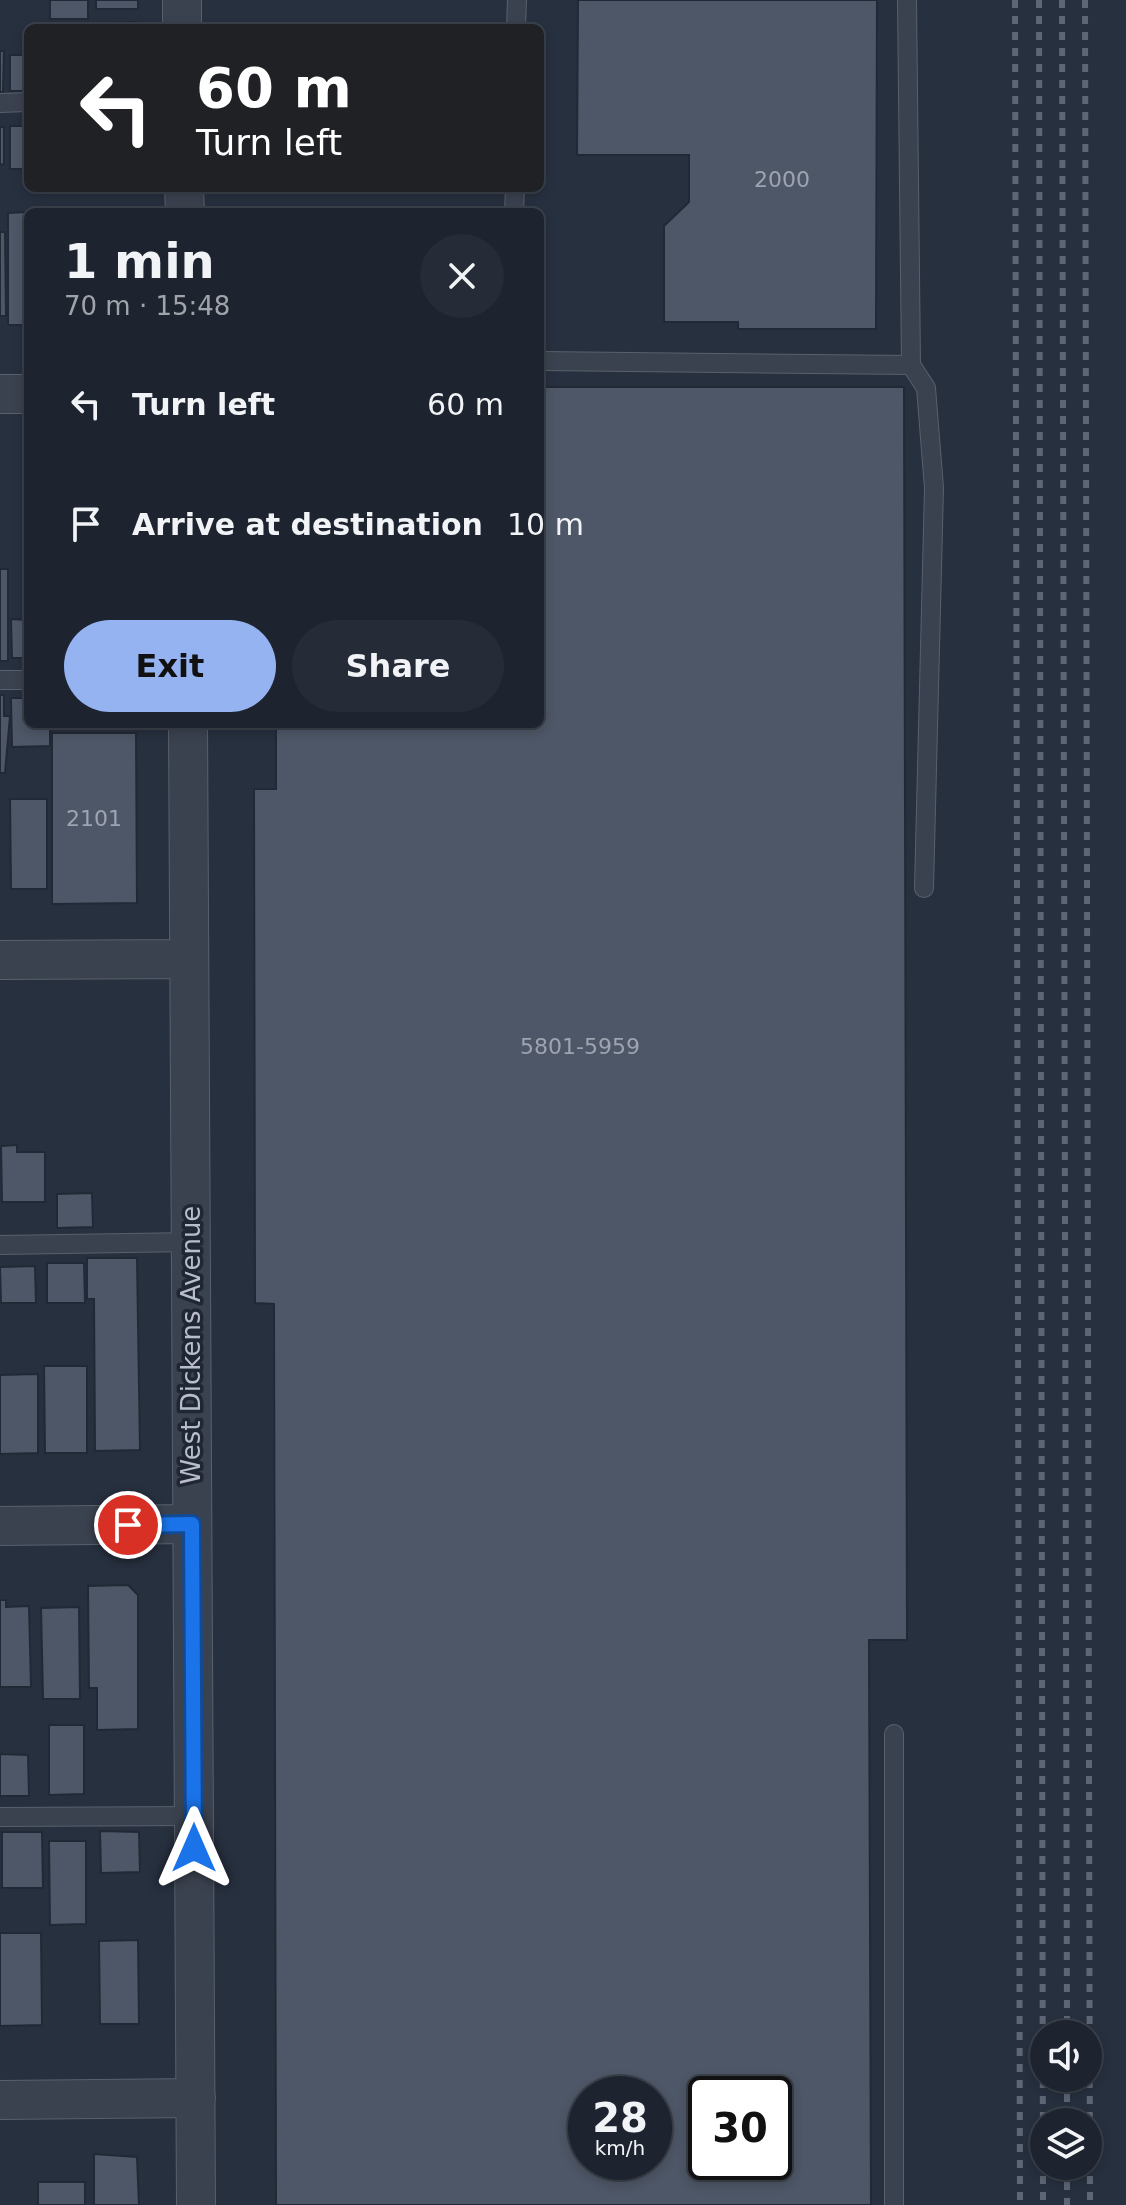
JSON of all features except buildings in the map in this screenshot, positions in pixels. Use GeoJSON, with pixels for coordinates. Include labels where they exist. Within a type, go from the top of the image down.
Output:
{"type":"FeatureCollection","features":[{"type":"Feature","properties":{"kind":"street"},"geometry":{"type":"LineString","coordinates":[[182,0],[182,24]]}},
{"type":"Feature","properties":{"kind":"street"},"geometry":{"type":"LineString","coordinates":[[0,394],[24,394]]}},
{"type":"Feature","properties":{"kind":"street","name":"West Dickens Avenue"},"geometry":{"type":"LineString","coordinates":[[188,728],[196,2205]]}},
{"type":"Feature","properties":{"kind":"street"},"geometry":{"type":"LineString","coordinates":[[0,960],[189,959]]}},
{"type":"Feature","properties":{"kind":"street"},"geometry":{"type":"LineString","coordinates":[[0,1526],[192,1524]]}},
{"type":"Feature","properties":{"kind":"street"},"geometry":{"type":"LineString","coordinates":[[0,2100],[196,2098]]}},
{"type":"Feature","properties":{"kind":"lane"},"geometry":{"type":"LineString","coordinates":[[516,24],[517,0]]}},
{"type":"Feature","properties":{"kind":"lane"},"geometry":{"type":"LineString","coordinates":[[907,0],[911,365],[926,388],[934,488],[924,888]]}},
{"type":"Feature","properties":{"kind":"lane"},"geometry":{"type":"LineString","coordinates":[[0,103],[24,102]]}},
{"type":"Feature","properties":{"kind":"lane"},"geometry":{"type":"LineString","coordinates":[[544,361],[911,365]]}},
{"type":"Feature","properties":{"kind":"lane"},"geometry":{"type":"LineString","coordinates":[[0,680],[24,680]]}},
{"type":"Feature","properties":{"kind":"lane"},"geometry":{"type":"LineString","coordinates":[[0,1245],[191,1242]]}},
{"type":"Feature","properties":{"kind":"lane"},"geometry":{"type":"LineString","coordinates":[[894,1734],[894,2205]]}},
{"type":"Feature","properties":{"kind":"lane"},"geometry":{"type":"LineString","coordinates":[[0,1817],[194,1816]]}},
{"type":"Feature","properties":{"kind":"railway"},"geometry":{"type":"LineString","coordinates":[[1015,0],[1020,2205]]}},
{"type":"Feature","properties":{"kind":"railway"},"geometry":{"type":"LineString","coordinates":[[1039,0],[1043,2205]]}},
{"type":"Feature","properties":{"kind":"railway"},"geometry":{"type":"LineString","coordinates":[[1062,0],[1067,2020]]}},
{"type":"Feature","properties":{"kind":"railway"},"geometry":{"type":"LineString","coordinates":[[1085,0],[1090,2205]]}},
{"type":"Feature","properties":{"kind":"railway"},"geometry":{"type":"LineString","coordinates":[[1067,2092],[1067,2108]]}},
{"type":"Feature","properties":{"kind":"railway"},"geometry":{"type":"LineString","coordinates":[[1067,2180],[1067,2205]]}},
{"type":"Feature","properties":{"kind":"route"},"geometry":{"type":"LineString","coordinates":[[128,1525],[192,1524],[194,1848]]}}]}
